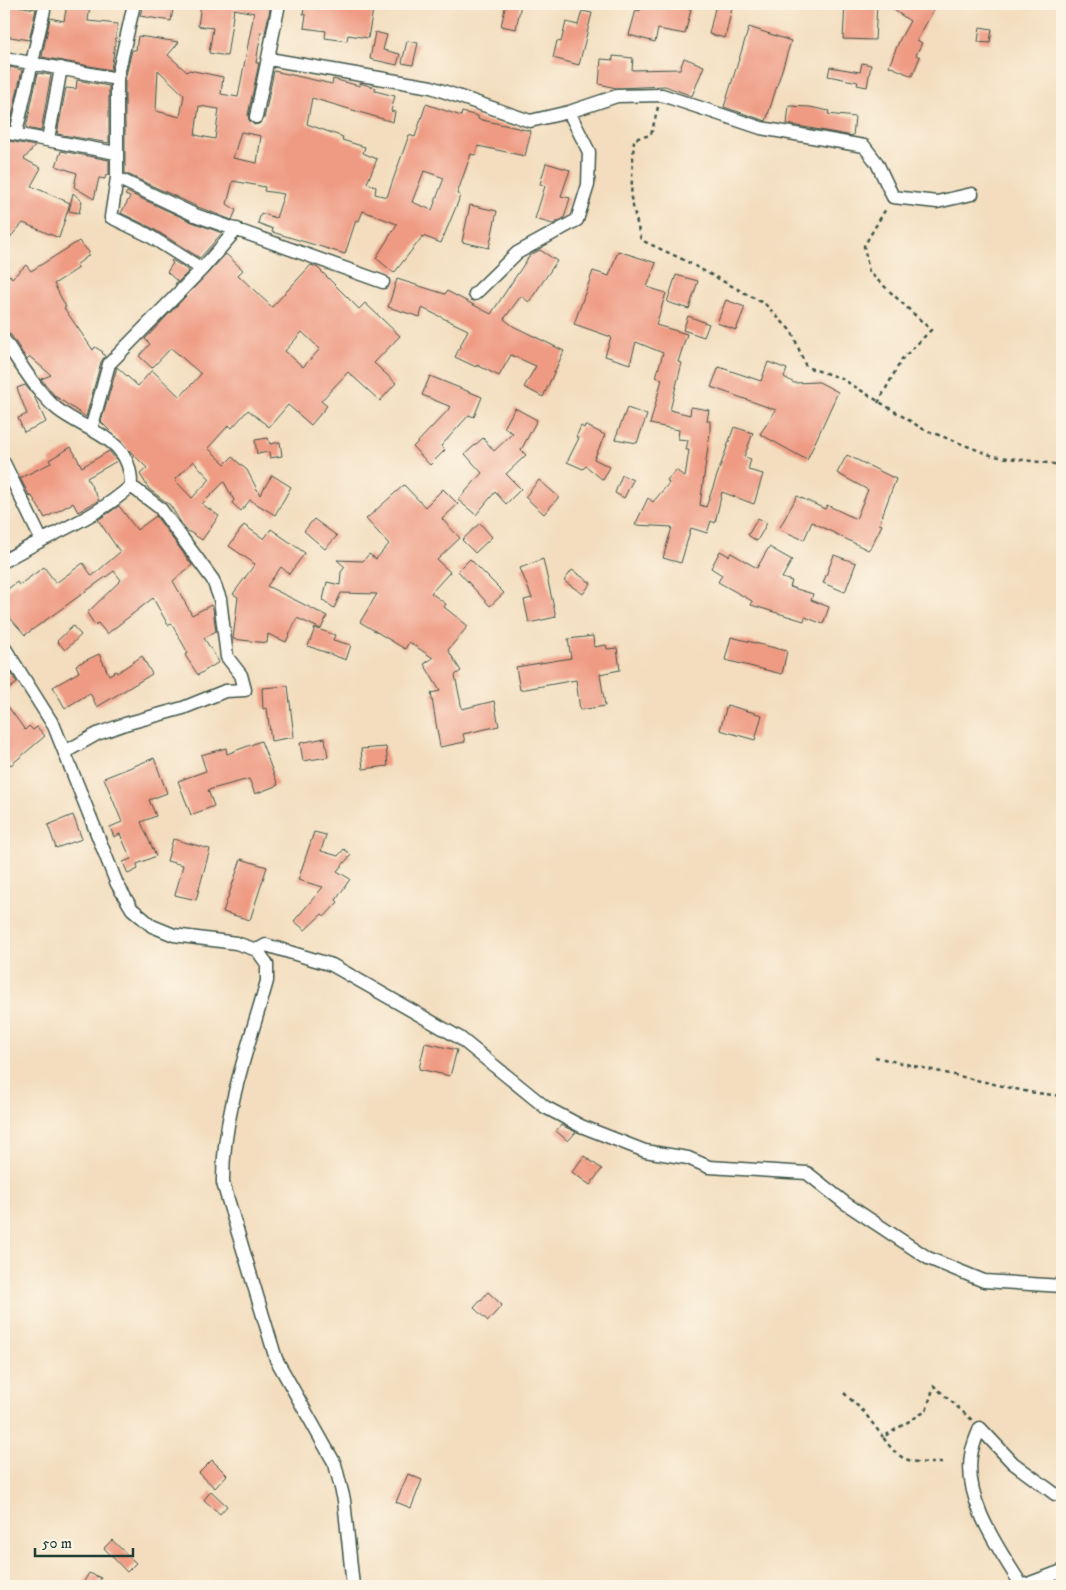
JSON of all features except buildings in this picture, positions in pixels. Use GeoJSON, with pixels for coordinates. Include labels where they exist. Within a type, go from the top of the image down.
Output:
{"type":"FeatureCollection","features":[{"type":"Feature","properties":{"kind":"street"},"geometry":{"type":"LineString","coordinates":[[134,4],[117,79],[116,153],[118,178],[111,218],[148,234],[202,268]]}},
{"type":"Feature","properties":{"kind":"street"},"geometry":{"type":"LineString","coordinates":[[256,117],[270,59],[279,4]]}},
{"type":"Feature","properties":{"kind":"street"},"geometry":{"type":"LineString","coordinates":[[44,10],[10,132],[116,153]]}},
{"type":"Feature","properties":{"kind":"street"},"geometry":{"type":"LineString","coordinates":[[4,58],[117,79]]}},
{"type":"Feature","properties":{"kind":"street"},"geometry":{"type":"LineString","coordinates":[[270,59],[430,87],[530,121],[569,112],[617,96],[662,95],[761,128],[864,146],[877,163],[893,197],[937,202],[972,194]]}},
{"type":"Feature","properties":{"kind":"street"},"geometry":{"type":"LineString","coordinates":[[48,139],[61,68]]}},
{"type":"Feature","properties":{"kind":"street"},"geometry":{"type":"LineString","coordinates":[[475,294],[517,253],[577,220],[588,185],[589,152],[569,112]]}},
{"type":"Feature","properties":{"kind":"street"},"geometry":{"type":"LineString","coordinates":[[118,178],[195,215],[383,282]]}},
{"type":"Feature","properties":{"kind":"street"},"geometry":{"type":"LineString","coordinates":[[90,429],[109,364],[237,229]]}},
{"type":"Feature","properties":{"kind":"street"},"geometry":{"type":"LineString","coordinates":[[4,340],[55,408],[116,445],[131,470],[131,486],[112,503],[82,521],[41,539],[4,561]]}},
{"type":"Feature","properties":{"kind":"street"},"geometry":{"type":"LineString","coordinates":[[4,463],[41,539]]}},
{"type":"Feature","properties":{"kind":"street"},"geometry":{"type":"LineString","coordinates":[[65,752],[97,734],[125,724],[183,708],[225,691],[245,690],[241,675],[227,657],[220,599],[213,580],[160,508],[131,486]]}},
{"type":"Feature","properties":{"kind":"street"},"geometry":{"type":"LineString","coordinates":[[4,647],[54,726],[117,884],[132,909],[152,926],[174,935],[236,943],[257,950],[266,964],[267,981],[230,1116],[223,1152],[223,1183],[276,1359],[334,1464],[344,1500],[353,1586]]}},
{"type":"Feature","properties":{"kind":"street"},"geometry":{"type":"LineString","coordinates":[[257,950],[266,945],[332,965],[460,1038],[545,1107],[581,1126],[646,1151],[688,1158],[710,1167],[807,1173],[844,1203],[928,1258],[984,1281],[1062,1286]]}},
{"type":"Feature","properties":{"kind":"street"},"geometry":{"type":"LineString","coordinates":[[1062,1495],[1055,1494],[1013,1463],[980,1428],[972,1452],[972,1477],[981,1517],[1022,1586],[1062,1572]]}},
{"type":"Feature","properties":{"kind":"path"},"geometry":{"type":"LineString","coordinates":[[662,95],[651,135],[634,139],[631,198],[641,240],[682,259],[765,304],[792,332],[806,367],[841,378],[878,403],[923,429],[993,456],[1062,465]]}},
{"type":"Feature","properties":{"kind":"path"},"geometry":{"type":"LineString","coordinates":[[878,403],[902,359],[931,330],[869,272],[864,246],[893,197]]}},
{"type":"Feature","properties":{"kind":"path"},"geometry":{"type":"LineString","coordinates":[[875,1057],[1029,1092],[1062,1096]]}},
{"type":"Feature","properties":{"kind":"path"},"geometry":{"type":"LineString","coordinates":[[883,1437],[926,1411],[934,1386],[980,1428]]}},
{"type":"Feature","properties":{"kind":"path"},"geometry":{"type":"LineString","coordinates":[[844,1393],[864,1412],[894,1453],[916,1463],[942,1463]]}}]}
